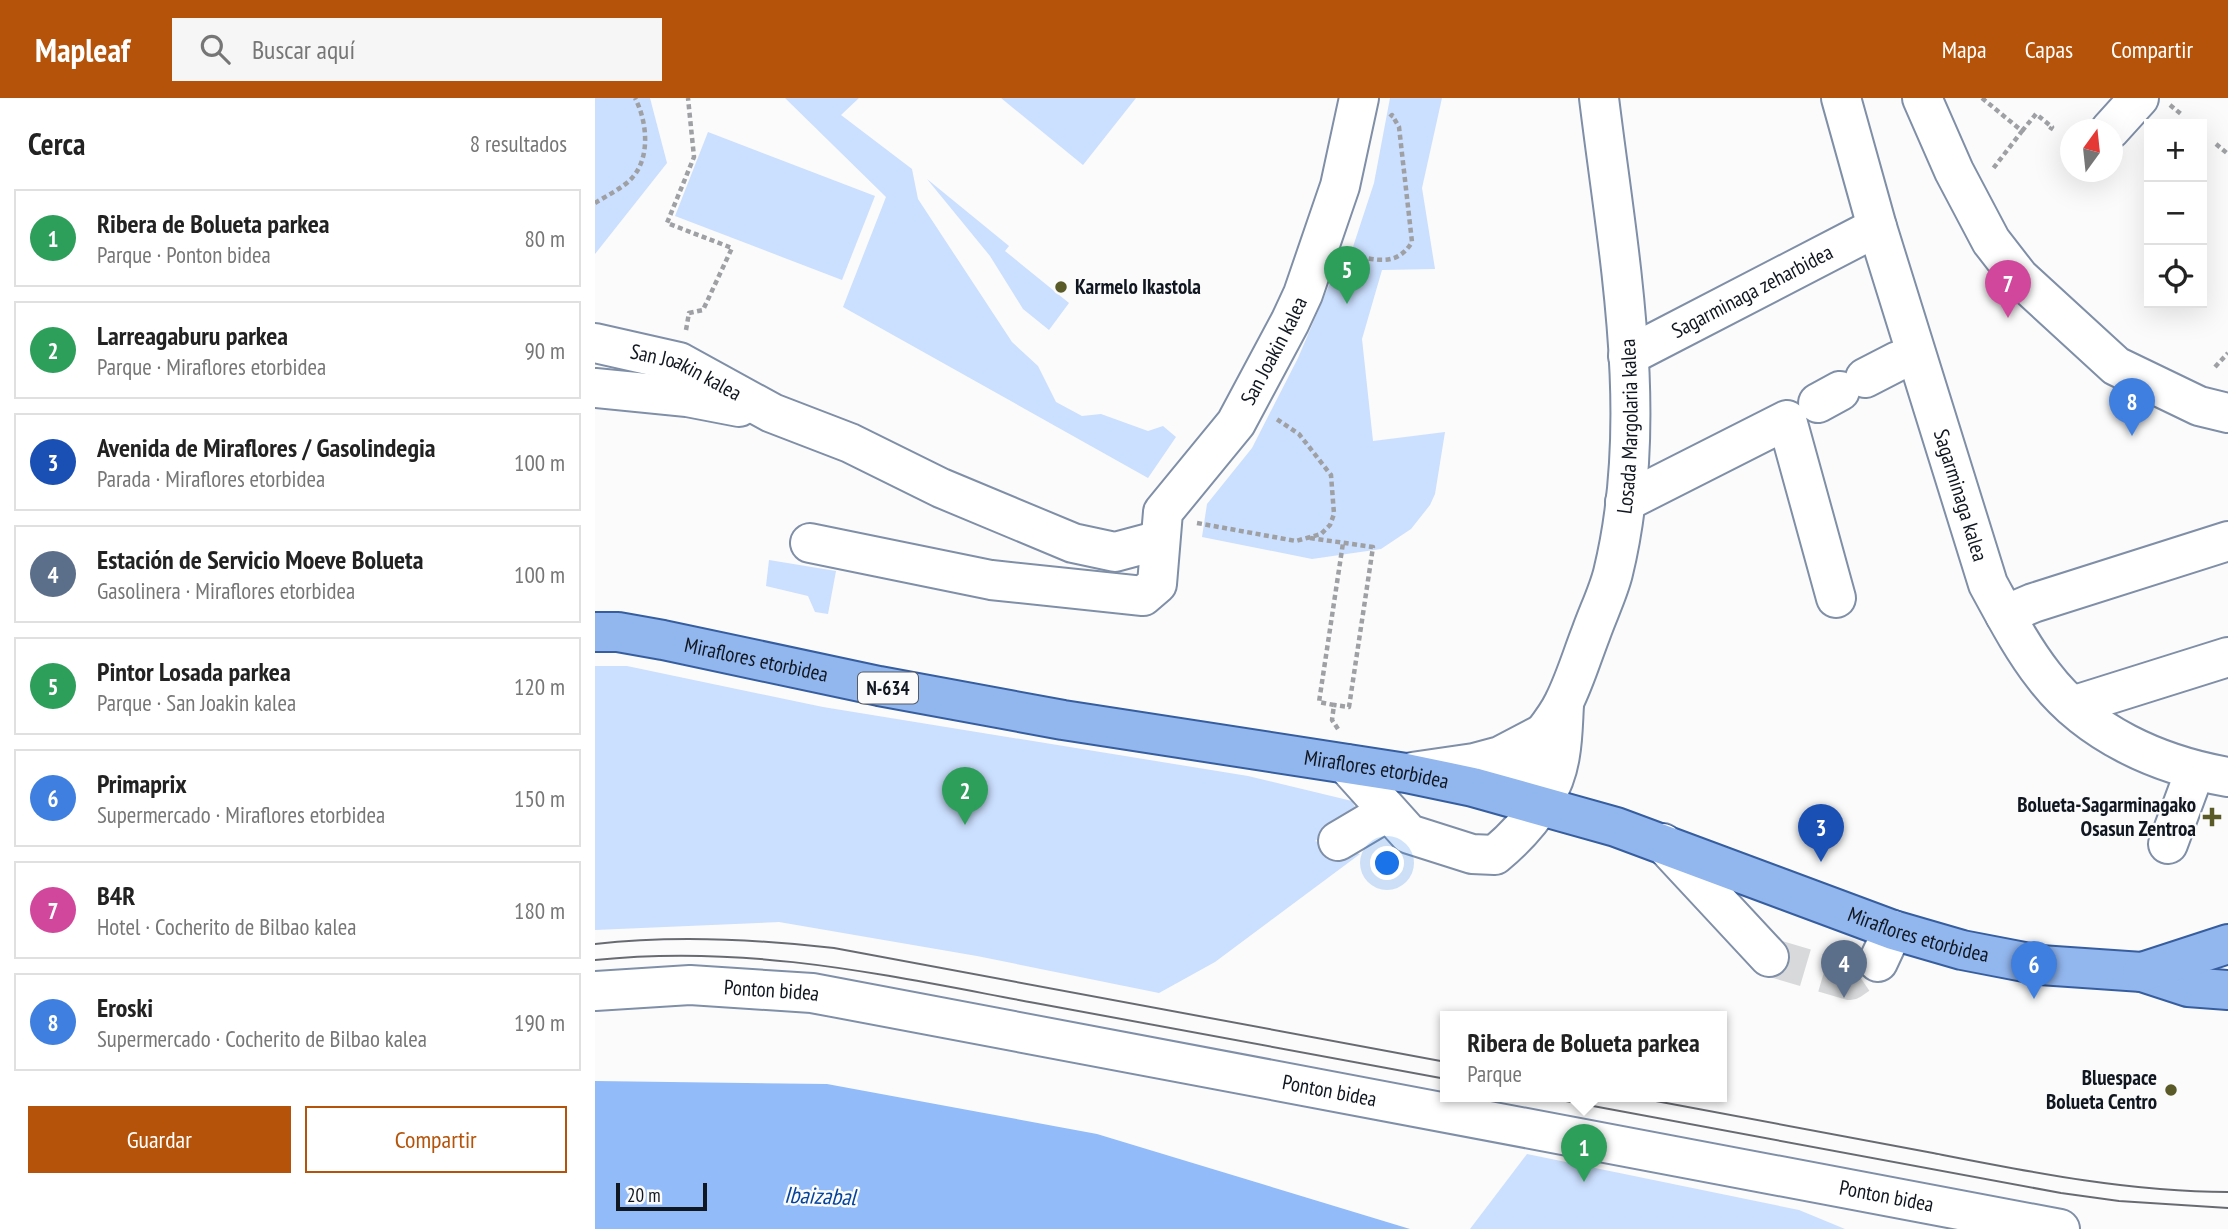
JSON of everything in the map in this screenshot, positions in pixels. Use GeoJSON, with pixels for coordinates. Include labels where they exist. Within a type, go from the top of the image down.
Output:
{"type":"FeatureCollection","features":[{"type":"Feature","properties":{"kind":"main road","name":"Miraflores etorbidea"},"geometry":{"type":"LineString","coordinates":[[595,632],[618,632],[663,640],[879,686],[1182,740],[1345,750],[1406,773],[1531,803],[1663,843],[1885,946],[2086,969],[2142,972],[2188,987],[2228,990]]}},
{"type":"Feature","properties":{"kind":"main road","name":"Miraflores etorbidea"},"geometry":{"type":"LineString","coordinates":[[2142,972],[2228,944]]}},
{"type":"Feature","properties":{"kind":"street","name":"Losada Margolaria kalea"},"geometry":{"type":"LineString","coordinates":[[1345,750],[1387,812],[1409,834],[1472,854],[1495,855],[1511,842],[1531,803],[1613,574],[1625,502],[1631,417],[1628,356],[1599,98]]}},
{"type":"Feature","properties":{"kind":"street","name":"Sagarminaga kalea"},"geometry":{"type":"LineString","coordinates":[[1841,98],[1877,227],[1988,584],[2005,615],[2044,677],[2072,706],[2098,727],[2145,754],[2212,774]]}},
{"type":"Feature","properties":{"kind":"street"},"geometry":{"type":"LineString","coordinates":[[1922,98],[1954,171],[1991,242],[2019,277],[2116,366],[2199,406],[2228,413]]}},
{"type":"Feature","properties":{"kind":"street"},"geometry":{"type":"LineString","coordinates":[[2120,119],[2139,98]]}},
{"type":"Feature","properties":{"kind":"street","name":"San Joakin kalea"},"geometry":{"type":"LineString","coordinates":[[810,543],[991,580],[1143,596],[1157,584],[1163,512],[1236,423],[1290,323],[1320,248],[1340,186],[1376,106]]}},
{"type":"Feature","properties":{"kind":"street","name":"Sagarminaga zeharbidea"},"geometry":{"type":"LineString","coordinates":[[1628,356],[1877,227]]}},
{"type":"Feature","properties":{"kind":"street","name":"San Joakin kalea"},"geometry":{"type":"LineString","coordinates":[[595,343],[679,362],[772,413],[850,443],[941,488],[1073,543],[1115,552],[1160,540]]}},
{"type":"Feature","properties":{"kind":"street"},"geometry":{"type":"LineString","coordinates":[[1625,502],[1898,361]]}},
{"type":"Feature","properties":{"kind":"street","name":"San Joakin kalea"},"geometry":{"type":"LineString","coordinates":[[595,388],[687,397],[772,413]]}},
{"type":"Feature","properties":{"kind":"street"},"geometry":{"type":"LineString","coordinates":[[1827,398],[1836,598]]}},
{"type":"Feature","properties":{"kind":"street"},"geometry":{"type":"LineString","coordinates":[[2005,615],[2033,603],[2228,541]]}},
{"type":"Feature","properties":{"kind":"street"},"geometry":{"type":"LineString","coordinates":[[2072,706],[2228,657]]}},
{"type":"Feature","properties":{"kind":"street"},"geometry":{"type":"LineString","coordinates":[[1406,773],[1474,763],[1500,756],[1557,731],[1563,778],[1574,794],[1616,827]]}},
{"type":"Feature","properties":{"kind":"street"},"geometry":{"type":"LineString","coordinates":[[2168,844],[2212,774]]}},
{"type":"Feature","properties":{"kind":"street"},"geometry":{"type":"LineString","coordinates":[[1338,841],[1387,812]]}},
{"type":"Feature","properties":{"kind":"street"},"geometry":{"type":"LineString","coordinates":[[1663,843],[1769,957]]}},
{"type":"Feature","properties":{"kind":"street","name":"Ponton bidea"},"geometry":{"type":"LineString","coordinates":[[595,991],[690,985],[812,993],[2060,1229]]}},
{"type":"Feature","properties":{"kind":"path"},"geometry":{"type":"LineString","coordinates":[[595,203],[632,178],[643,156],[646,130],[635,98]]}},
{"type":"Feature","properties":{"kind":"path"},"geometry":{"type":"LineString","coordinates":[[688,98],[694,158],[667,223],[732,248],[703,310],[689,313]]}},
{"type":"Feature","properties":{"kind":"path"},"geometry":{"type":"LineString","coordinates":[[1982,98],[2022,131]]}},
{"type":"Feature","properties":{"kind":"path"},"geometry":{"type":"LineString","coordinates":[[1320,248],[1380,260],[1395,260],[1407,251],[1412,242],[1399,127],[1376,106]]}},
{"type":"Feature","properties":{"kind":"path"},"geometry":{"type":"LineString","coordinates":[[1986,179],[2036,114],[2052,127],[2050,130]]}},
{"type":"Feature","properties":{"kind":"path"},"geometry":{"type":"LineString","coordinates":[[2217,144],[2228,154]]}},
{"type":"Feature","properties":{"kind":"path"},"geometry":{"type":"LineString","coordinates":[[2215,367],[2228,353]]}},
{"type":"Feature","properties":{"kind":"path"},"geometry":{"type":"LineString","coordinates":[[1196,523],[1296,541],[1321,534],[1330,525],[1334,514],[1331,475],[1299,435],[1273,416]]}},
{"type":"Feature","properties":{"kind":"path"},"geometry":{"type":"LineString","coordinates":[[1309,538],[1373,547],[1349,707],[1319,702],[1343,543]]}},
{"type":"Feature","properties":{"kind":"path"},"geometry":{"type":"LineString","coordinates":[[1333,705],[1332,720],[1345,750]]}},
{"type":"Feature","properties":{"kind":"shaded area"},"geometry":{"type":"Polygon","coordinates":[[[595,98],[650,98],[667,163],[595,254],[595,98]]]}},
{"type":"Feature","properties":{"kind":"shaded area"},"geometry":{"type":"Polygon","coordinates":[[[785,98],[859,98],[841,115],[912,169],[918,199],[1012,342],[1038,366],[1056,402],[1082,416],[1101,414],[1148,431],[1163,426],[1176,437],[1148,478],[843,307],[886,197],[785,98]]]}},
{"type":"Feature","properties":{"kind":"shaded area"},"geometry":{"type":"Polygon","coordinates":[[[1001,98],[1136,98],[1083,165],[1001,98]]]}},
{"type":"Feature","properties":{"kind":"shaded area"},"geometry":{"type":"Polygon","coordinates":[[[1390,98],[1442,98],[1422,188],[1435,269],[1382,270],[1362,339],[1373,441],[1445,432],[1435,494],[1411,529],[1381,549],[1312,559],[1202,537],[1207,504],[1252,448],[1298,358],[1341,257],[1349,259],[1374,183],[1390,98]]]}},
{"type":"Feature","properties":{"kind":"shaded area"},"geometry":{"type":"Polygon","coordinates":[[[708,132],[875,196],[842,280],[675,216],[708,132]]]}},
{"type":"Feature","properties":{"kind":"shaded area"},"geometry":{"type":"Polygon","coordinates":[[[927,179],[1009,246],[1005,251],[1069,303],[1049,330],[1023,309],[990,256],[927,179]]]}},
{"type":"Feature","properties":{"kind":"shaded area"},"geometry":{"type":"Polygon","coordinates":[[[769,560],[836,571],[828,614],[815,612],[808,596],[766,586],[769,560]]]}},
{"type":"Feature","properties":{"kind":"shaded area"},"geometry":{"type":"Polygon","coordinates":[[[595,666],[627,666],[823,707],[1248,776],[1352,801],[1356,809],[1315,841],[1360,854],[1215,962],[1159,993],[977,956],[779,922],[595,930],[595,666]]]}},
{"type":"Feature","properties":{"kind":"shaded area"},"geometry":{"type":"Polygon","coordinates":[[[1527,1154],[1799,1210],[1845,1229],[1470,1229],[1527,1154]]]}},
{"type":"Feature","properties":{"kind":"water","name":"Ibaizabal"},"geometry":{"type":"Polygon","coordinates":[[[595,1081],[827,1084],[1097,1134],[1410,1229],[595,1229],[595,1081]]]}},
{"type":"Feature","properties":{"kind":"tunnel"},"geometry":{"type":"LineString","coordinates":[[1769,957],[1850,981],[1878,962]]}},
{"type":"Feature","properties":{"kind":"tram line"},"geometry":{"type":"LineString","coordinates":[[595,944],[715,939],[834,948],[1440,1061]]}},
{"type":"Feature","properties":{"kind":"tram line"},"geometry":{"type":"LineString","coordinates":[[595,960],[708,956],[817,965],[924,982],[1440,1078]]}},
{"type":"Feature","properties":{"kind":"tram line"},"geometry":{"type":"LineString","coordinates":[[1571,1102],[2061,1193],[2119,1201],[2228,1208]]}},
{"type":"Feature","properties":{"kind":"tram line"},"geometry":{"type":"LineString","coordinates":[[1661,1102],[2080,1180],[2154,1189],[2228,1192]]}},
{"type":"Feature","properties":{"kind":"place","name":"Karmelo Ikastola"},"geometry":{"type":"Point","coordinates":[1061,287]}},
{"type":"Feature","properties":{"kind":"place","name":"Pintor Losada parkea"},"geometry":{"type":"Point","coordinates":[1347,304]}},
{"type":"Feature","properties":{"kind":"place","name":"B4R"},"geometry":{"type":"Point","coordinates":[2008,318]}},
{"type":"Feature","properties":{"kind":"place","name":"Eroski"},"geometry":{"type":"Point","coordinates":[2132,436]}},
{"type":"Feature","properties":{"kind":"place","name":"Bolueta-Sagarminagako Osasun Zentroa"},"geometry":{"type":"Point","coordinates":[2212,817]}},
{"type":"Feature","properties":{"kind":"place","name":"Larreagaburu parkea"},"geometry":{"type":"Point","coordinates":[965,825]}},
{"type":"Feature","properties":{"kind":"place","name":"Avenida de Miraflores / Gasolindegia"},"geometry":{"type":"Point","coordinates":[1821,862]}},
{"type":"Feature","properties":{"kind":"place","name":"Estación de Servicio Moeve Bolueta"},"geometry":{"type":"Point","coordinates":[1844,998]}},
{"type":"Feature","properties":{"kind":"place","name":"Primaprix"},"geometry":{"type":"Point","coordinates":[2034,999]}},
{"type":"Feature","properties":{"kind":"place","name":"Bluespace Bolueta Centro"},"geometry":{"type":"Point","coordinates":[2171,1090]}},
{"type":"Feature","properties":{"kind":"place","name":"Ribera de Bolueta parkea"},"geometry":{"type":"Point","coordinates":[1584,1182]}}]}
